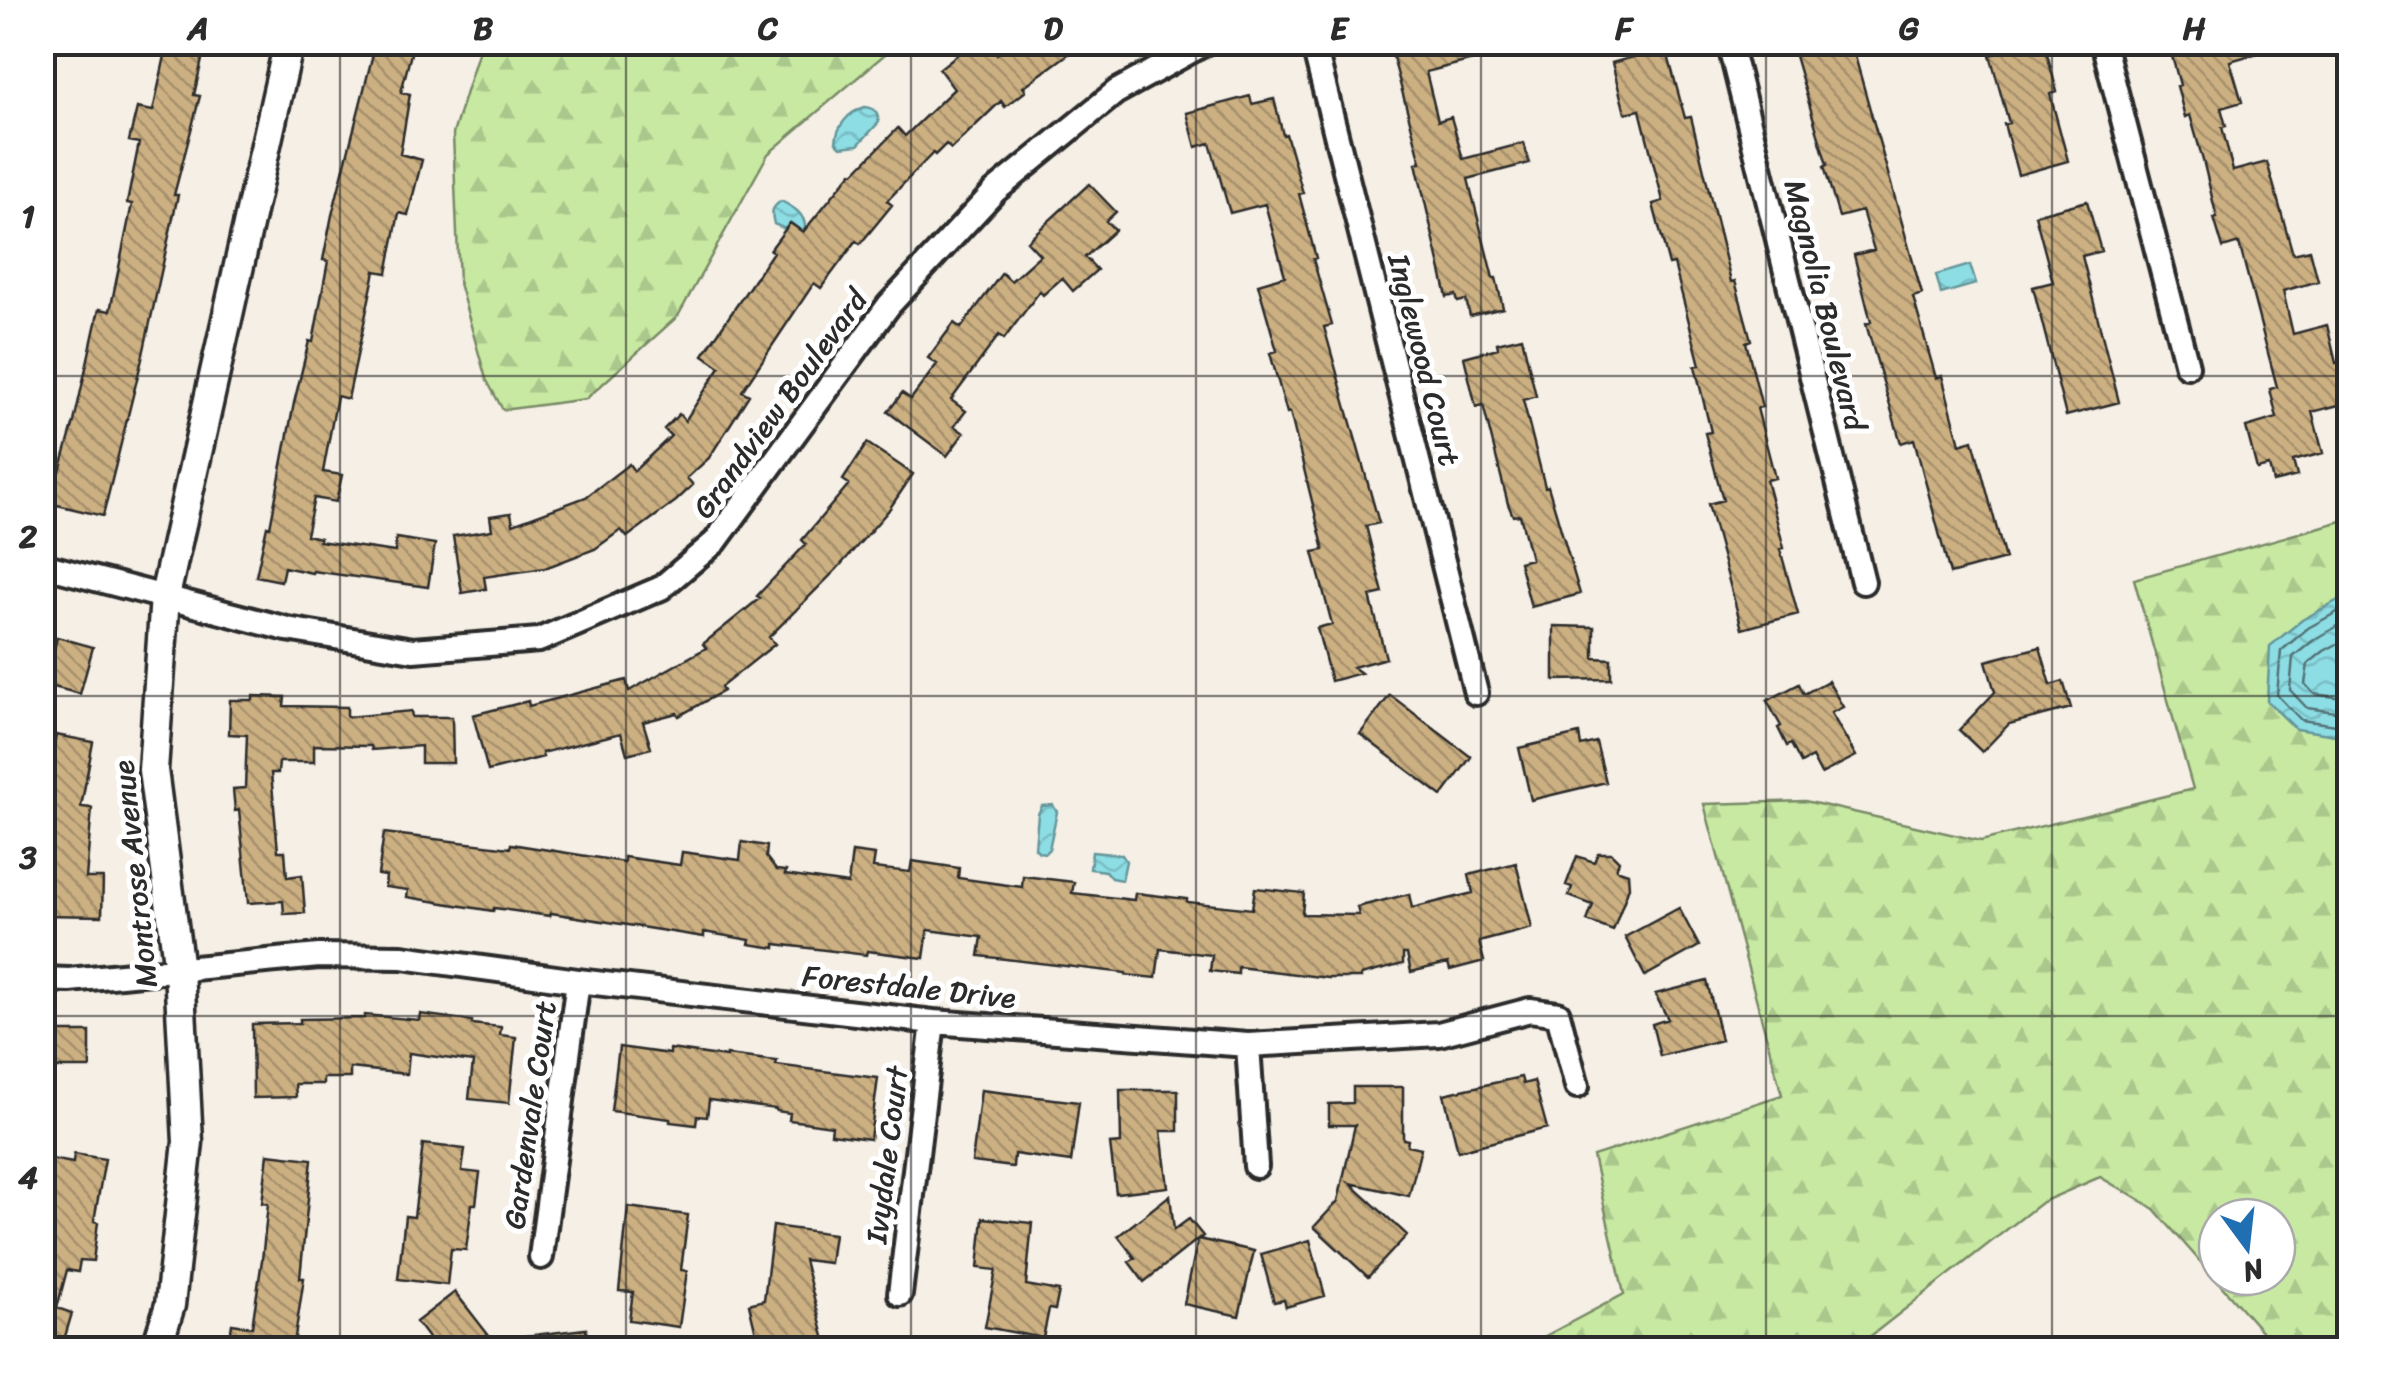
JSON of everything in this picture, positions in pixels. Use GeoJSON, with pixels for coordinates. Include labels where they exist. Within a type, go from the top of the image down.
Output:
{"type":"FeatureCollection","features":[{"type":"Feature","properties":{"kind":"street","name":"Montrose Avenue"},"geometry":{"type":"LineString","coordinates":[[156,1350],[170,1305],[188,1142],[179,970],[153,770],[165,596],[288,42]]}},
{"type":"Feature","properties":{"kind":"street","name":"Grandview Boulevard"},"geometry":{"type":"LineString","coordinates":[[42,565],[286,629],[413,650],[539,640],[661,588],[715,542],[889,305],[995,190],[1116,92],[1207,42]]}},
{"type":"Feature","properties":{"kind":"street","name":"Inglewood Court"},"geometry":{"type":"LineString","coordinates":[[1313,42],[1476,693]]}},
{"type":"Feature","properties":{"kind":"street","name":"Magnolia Boulevard"},"geometry":{"type":"LineString","coordinates":[[1729,42],[1863,582]]}},
{"type":"Feature","properties":{"kind":"street"},"geometry":{"type":"LineString","coordinates":[[2103,42],[2187,366]]}},
{"type":"Feature","properties":{"kind":"street","name":"Forestdale Drive"},"geometry":{"type":"LineString","coordinates":[[42,979],[69,980],[319,956],[402,957],[578,982],[933,1022],[1248,1045],[1439,1034],[1530,1010],[1558,1014],[1578,1086]]}},
{"type":"Feature","properties":{"kind":"street","name":"Gardenvale Court"},"geometry":{"type":"LineString","coordinates":[[541,1257],[578,982]]}},
{"type":"Feature","properties":{"kind":"street","name":"Ivydale Court"},"geometry":{"type":"LineString","coordinates":[[900,1294],[933,1022]]}},
{"type":"Feature","properties":{"kind":"street"},"geometry":{"type":"LineString","coordinates":[[1248,1045],[1256,1166]]}},
{"type":"Feature","properties":{"kind":"green space"},"geometry":{"type":"Polygon","coordinates":[[[481,42],[898,43],[768,154],[678,316],[586,399],[503,410],[486,379],[459,283],[453,134],[481,42]]]}},
{"type":"Feature","properties":{"kind":"green space"},"geometry":{"type":"Polygon","coordinates":[[[2349,519],[2349,1349],[2277,1349],[2231,1297],[2297,1297],[2297,1197],[2197,1197],[2197,1258],[2154,1209],[2100,1177],[2042,1202],[1854,1349],[1519,1350],[1624,1294],[1593,1156],[1782,1095],[1704,804],[1805,801],[1981,841],[2193,789],[2134,579],[2349,519]]]}},
{"type":"Feature","properties":{"kind":"water"},"geometry":{"type":"Polygon","coordinates":[[[865,107],[875,111],[879,122],[858,145],[841,147],[836,142],[841,125],[865,107]]]}},
{"type":"Feature","properties":{"kind":"water"},"geometry":{"type":"Polygon","coordinates":[[[781,201],[801,215],[805,229],[801,231],[791,223],[785,229],[774,224],[773,211],[781,201]]]}},
{"type":"Feature","properties":{"kind":"water"},"geometry":{"type":"Polygon","coordinates":[[[1970,265],[1976,284],[1941,294],[1936,275],[1970,265]]]}},
{"type":"Feature","properties":{"kind":"water"},"geometry":{"type":"Polygon","coordinates":[[[2349,594],[2349,737],[2296,729],[2267,701],[2270,646],[2302,620],[2349,594]]]}},
{"type":"Feature","properties":{"kind":"water"},"geometry":{"type":"Polygon","coordinates":[[[1053,805],[1057,812],[1049,849],[1039,852],[1035,848],[1038,814],[1042,806],[1053,805]]]}},
{"type":"Feature","properties":{"kind":"water"},"geometry":{"type":"Polygon","coordinates":[[[1092,852],[1122,855],[1126,861],[1122,880],[1090,869],[1092,852]]]}},
{"type":"Feature","properties":{"kind":"building"},"geometry":{"type":"Polygon","coordinates":[[[168,42],[206,42],[194,95],[200,96],[174,195],[178,195],[142,359],[103,516],[49,503],[74,422],[99,309],[110,311],[132,204],[127,203],[139,143],[129,141],[137,108],[153,111],[168,42]]]}},
{"type":"Feature","properties":{"kind":"building"},"geometry":{"type":"Polygon","coordinates":[[[376,42],[414,42],[401,92],[410,94],[400,154],[422,160],[408,215],[399,213],[387,273],[375,271],[348,399],[337,396],[323,472],[342,475],[336,502],[314,498],[306,535],[320,538],[319,541],[395,552],[396,538],[435,544],[428,587],[284,567],[281,581],[256,576],[309,341],[313,342],[332,215],[376,42]]]}},
{"type":"Feature","properties":{"kind":"building"},"geometry":{"type":"Polygon","coordinates":[[[973,42],[989,42],[997,54],[1013,42],[1085,42],[1023,87],[1026,91],[1005,107],[1001,101],[951,149],[946,144],[933,153],[887,201],[892,205],[860,244],[856,241],[821,288],[814,283],[742,391],[749,395],[709,458],[687,478],[693,485],[676,501],[627,537],[621,530],[595,549],[545,568],[484,577],[486,589],[462,593],[453,536],[492,530],[490,516],[511,513],[513,524],[586,497],[629,464],[634,471],[671,436],[664,429],[679,414],[685,421],[720,367],[703,355],[790,223],[803,232],[852,172],[898,128],[905,136],[954,89],[939,69],[973,42]]]}},
{"type":"Feature","properties":{"kind":"building"},"geometry":{"type":"Polygon","coordinates":[[[1389,42],[1511,42],[1512,50],[1426,72],[1438,121],[1451,117],[1463,159],[1524,143],[1529,163],[1468,179],[1503,308],[1470,316],[1466,300],[1458,302],[1456,295],[1447,297],[1416,163],[1421,162],[1389,42]]]}},
{"type":"Feature","properties":{"kind":"building"},"geometry":{"type":"Polygon","coordinates":[[[1791,42],[1851,42],[1922,294],[1913,297],[1936,378],[1942,376],[1960,444],[1973,440],[2005,559],[1950,574],[1914,439],[1901,443],[1866,324],[1871,322],[1854,255],[1874,250],[1862,211],[1839,217],[1791,42]]]}},
{"type":"Feature","properties":{"kind":"building"},"geometry":{"type":"Polygon","coordinates":[[[2044,42],[2057,92],[2050,94],[2068,161],[2018,175],[2004,124],[2009,123],[1990,55],[2044,42]]]}},
{"type":"Feature","properties":{"kind":"building"},"geometry":{"type":"Polygon","coordinates":[[[2168,42],[2274,42],[2275,48],[2230,61],[2242,102],[2221,108],[2226,126],[2222,127],[2233,171],[2267,162],[2293,254],[2310,250],[2318,281],[2283,291],[2293,334],[2327,325],[2336,363],[2350,360],[2350,402],[2312,412],[2323,453],[2293,461],[2297,476],[2273,482],[2269,466],[2257,469],[2246,427],[2277,418],[2270,389],[2277,387],[2239,243],[2223,248],[2204,164],[2190,115],[2185,117],[2168,42]]]}},
{"type":"Feature","properties":{"kind":"building"},"geometry":{"type":"Polygon","coordinates":[[[1666,48],[1685,118],[1691,117],[1731,282],[1735,281],[1751,340],[1746,342],[1762,407],[1757,408],[1775,478],[1766,480],[1798,614],[1742,629],[1708,504],[1723,500],[1705,433],[1711,432],[1695,366],[1700,365],[1674,264],[1669,265],[1653,204],[1663,201],[1640,110],[1625,113],[1612,63],[1666,48]]]}},
{"type":"Feature","properties":{"kind":"building"},"geometry":{"type":"Polygon","coordinates":[[[1250,96],[1252,104],[1274,99],[1283,135],[1286,134],[1303,193],[1299,194],[1316,258],[1313,259],[1332,325],[1324,327],[1379,523],[1366,526],[1383,593],[1370,596],[1386,658],[1353,667],[1361,673],[1331,681],[1317,628],[1332,624],[1313,552],[1324,550],[1290,412],[1287,413],[1270,353],[1277,351],[1258,284],[1285,276],[1265,204],[1230,213],[1210,143],[1196,147],[1187,113],[1250,96]]]}},
{"type":"Feature","properties":{"kind":"building"},"geometry":{"type":"Polygon","coordinates":[[[1089,184],[1116,212],[1106,221],[1115,230],[1085,257],[1097,270],[1073,291],[1062,278],[1043,295],[1040,291],[1004,339],[999,335],[951,400],[966,411],[954,426],[964,433],[947,456],[888,412],[902,393],[911,399],[937,364],[928,358],[954,323],[961,328],[1002,273],[1011,281],[1040,255],[1027,241],[1089,184]]]}},
{"type":"Feature","properties":{"kind":"building"},"geometry":{"type":"Polygon","coordinates":[[[2087,201],[2101,251],[2082,256],[2119,402],[2066,416],[2033,287],[2053,282],[2035,215],[2087,201]]]}},
{"type":"Feature","properties":{"kind":"building"},"geometry":{"type":"Polygon","coordinates":[[[1522,337],[1536,396],[1523,400],[1545,487],[1548,486],[1580,594],[1531,607],[1519,562],[1531,559],[1520,515],[1513,516],[1508,504],[1483,405],[1476,407],[1464,357],[1522,337]]]}},
{"type":"Feature","properties":{"kind":"building"},"geometry":{"type":"Polygon","coordinates":[[[867,443],[913,474],[888,511],[837,569],[769,637],[775,644],[721,687],[723,691],[679,716],[677,713],[643,722],[651,748],[627,754],[621,733],[488,771],[473,715],[528,701],[529,706],[626,680],[629,691],[706,648],[703,644],[760,598],[757,596],[806,544],[802,540],[849,484],[843,480],[867,443]]]}},
{"type":"Feature","properties":{"kind":"building"},"geometry":{"type":"Polygon","coordinates":[[[1554,626],[1594,627],[1594,658],[1611,659],[1611,679],[1554,680],[1554,626]]]}},
{"type":"Feature","properties":{"kind":"building"},"geometry":{"type":"Polygon","coordinates":[[[57,637],[93,647],[80,694],[42,684],[42,647],[54,650],[57,637]]]}},
{"type":"Feature","properties":{"kind":"building"},"geometry":{"type":"Polygon","coordinates":[[[2040,647],[2051,685],[2063,681],[2071,708],[2009,724],[1982,752],[1959,730],[1995,692],[1986,661],[2040,647]]]}},
{"type":"Feature","properties":{"kind":"building"},"geometry":{"type":"Polygon","coordinates":[[[1828,681],[1843,707],[1831,713],[1856,756],[1821,774],[1812,757],[1801,763],[1791,744],[1787,746],[1767,701],[1799,684],[1804,694],[1828,681]]]}},
{"type":"Feature","properties":{"kind":"building"},"geometry":{"type":"Polygon","coordinates":[[[1390,695],[1471,757],[1442,796],[1360,734],[1390,695]]]}},
{"type":"Feature","properties":{"kind":"building"},"geometry":{"type":"Polygon","coordinates":[[[253,696],[285,697],[284,706],[347,707],[347,717],[411,711],[412,717],[452,717],[453,763],[421,763],[421,746],[372,750],[371,746],[314,745],[314,762],[279,762],[278,773],[271,773],[278,851],[285,851],[287,877],[302,875],[305,913],[284,914],[283,901],[248,903],[239,810],[235,811],[233,789],[245,788],[247,735],[229,734],[230,700],[253,700],[253,696]]]}},
{"type":"Feature","properties":{"kind":"building"},"geometry":{"type":"Polygon","coordinates":[[[1579,734],[1581,746],[1596,742],[1606,782],[1531,800],[1519,748],[1579,734]]]}},
{"type":"Feature","properties":{"kind":"building"},"geometry":{"type":"Polygon","coordinates":[[[56,735],[93,742],[81,807],[92,808],[86,878],[103,878],[102,916],[42,915],[42,804],[56,735]]]}},
{"type":"Feature","properties":{"kind":"building"},"geometry":{"type":"Polygon","coordinates":[[[384,833],[510,848],[511,844],[624,862],[624,857],[680,865],[682,852],[740,860],[742,842],[767,846],[766,857],[776,870],[786,871],[785,875],[848,884],[852,852],[875,855],[873,868],[910,872],[912,861],[959,868],[958,878],[1022,887],[1023,876],[1074,882],[1072,893],[1134,900],[1135,893],[1252,909],[1255,888],[1304,893],[1302,914],[1359,915],[1357,907],[1409,894],[1412,908],[1473,893],[1469,875],[1516,863],[1532,928],[1479,942],[1484,961],[1450,970],[1448,963],[1411,972],[1407,954],[1403,954],[1403,964],[1361,978],[1238,967],[1238,974],[1210,971],[1212,955],[1160,949],[1156,978],[1126,975],[979,956],[982,937],[928,930],[924,958],[775,944],[775,948],[704,932],[704,937],[551,913],[550,916],[494,908],[493,911],[407,897],[408,890],[385,887],[386,876],[378,875],[384,833]]]}},
{"type":"Feature","properties":{"kind":"building"},"geometry":{"type":"Polygon","coordinates":[[[1598,853],[1611,853],[1619,861],[1616,869],[1628,873],[1629,887],[1613,931],[1587,921],[1593,905],[1569,896],[1572,887],[1566,885],[1577,856],[1594,862],[1598,853]]]}},
{"type":"Feature","properties":{"kind":"building"},"geometry":{"type":"Polygon","coordinates":[[[1679,908],[1699,946],[1645,976],[1625,937],[1679,908]]]}},
{"type":"Feature","properties":{"kind":"building"},"geometry":{"type":"Polygon","coordinates":[[[1707,981],[1721,1040],[1660,1056],[1652,1024],[1668,1019],[1655,994],[1707,981]]]}},
{"type":"Feature","properties":{"kind":"building"},"geometry":{"type":"Polygon","coordinates":[[[420,1014],[501,1027],[500,1035],[516,1037],[509,1103],[469,1099],[473,1062],[409,1053],[407,1074],[350,1068],[350,1078],[323,1078],[323,1084],[295,1084],[296,1097],[253,1098],[252,1024],[365,1015],[419,1020],[420,1014]]]}},
{"type":"Feature","properties":{"kind":"building"},"geometry":{"type":"Polygon","coordinates":[[[42,1032],[90,1032],[90,1068],[42,1068],[42,1032]]]}},
{"type":"Feature","properties":{"kind":"building"},"geometry":{"type":"Polygon","coordinates":[[[619,1047],[777,1061],[776,1065],[878,1078],[870,1139],[831,1134],[832,1126],[789,1120],[790,1113],[776,1109],[709,1100],[707,1117],[697,1116],[696,1125],[611,1111],[619,1047]]]}},
{"type":"Feature","properties":{"kind":"building"},"geometry":{"type":"Polygon","coordinates":[[[1521,1077],[1523,1084],[1534,1081],[1547,1128],[1458,1151],[1444,1094],[1521,1077]]]}},
{"type":"Feature","properties":{"kind":"building"},"geometry":{"type":"Polygon","coordinates":[[[1353,1087],[1403,1087],[1403,1139],[1408,1140],[1407,1145],[1421,1148],[1409,1196],[1350,1183],[1407,1235],[1368,1277],[1314,1227],[1338,1201],[1355,1125],[1329,1125],[1329,1104],[1353,1103],[1353,1087]]]}},
{"type":"Feature","properties":{"kind":"building"},"geometry":{"type":"Polygon","coordinates":[[[981,1090],[1079,1102],[1071,1162],[1014,1154],[1013,1167],[972,1162],[981,1090]]]}},
{"type":"Feature","properties":{"kind":"building"},"geometry":{"type":"Polygon","coordinates":[[[1120,1090],[1178,1090],[1178,1131],[1161,1131],[1168,1187],[1116,1193],[1110,1144],[1121,1143],[1120,1090]]]}},
{"type":"Feature","properties":{"kind":"building"},"geometry":{"type":"Polygon","coordinates":[[[423,1144],[465,1149],[462,1171],[480,1173],[466,1250],[451,1249],[447,1285],[398,1279],[405,1216],[414,1217],[423,1144]]]}},
{"type":"Feature","properties":{"kind":"building"},"geometry":{"type":"Polygon","coordinates":[[[74,1154],[105,1159],[94,1221],[98,1222],[93,1261],[80,1260],[78,1272],[67,1270],[57,1308],[72,1313],[61,1350],[42,1350],[42,1206],[51,1159],[73,1163],[74,1154]]]}},
{"type":"Feature","properties":{"kind":"building"},"geometry":{"type":"Polygon","coordinates":[[[268,1154],[312,1159],[300,1278],[304,1278],[293,1350],[228,1350],[232,1324],[252,1327],[268,1204],[262,1203],[268,1154]]]}},
{"type":"Feature","properties":{"kind":"building"},"geometry":{"type":"Polygon","coordinates":[[[1170,1195],[1174,1230],[1189,1219],[1203,1236],[1199,1239],[1254,1251],[1239,1316],[1184,1304],[1198,1239],[1144,1282],[1129,1262],[1135,1258],[1118,1236],[1170,1195]]]}},
{"type":"Feature","properties":{"kind":"building"},"geometry":{"type":"Polygon","coordinates":[[[628,1207],[688,1215],[681,1270],[687,1271],[679,1327],[629,1320],[633,1292],[619,1291],[628,1207]]]}},
{"type":"Feature","properties":{"kind":"building"},"geometry":{"type":"Polygon","coordinates":[[[983,1218],[1032,1223],[1026,1285],[1059,1291],[1055,1310],[1049,1309],[1043,1338],[985,1327],[996,1270],[978,1268],[983,1218]]]}},
{"type":"Feature","properties":{"kind":"building"},"geometry":{"type":"Polygon","coordinates":[[[773,1226],[834,1234],[830,1263],[804,1260],[826,1344],[803,1350],[760,1350],[749,1304],[764,1300],[773,1226]]]}},
{"type":"Feature","properties":{"kind":"building"},"geometry":{"type":"Polygon","coordinates":[[[1310,1240],[1325,1296],[1286,1307],[1284,1300],[1274,1302],[1261,1254],[1310,1240]]]}},
{"type":"Feature","properties":{"kind":"building"},"geometry":{"type":"Polygon","coordinates":[[[455,1292],[500,1350],[437,1350],[416,1322],[455,1292]]]}},
{"type":"Feature","properties":{"kind":"building"},"geometry":{"type":"Polygon","coordinates":[[[586,1329],[588,1350],[525,1350],[524,1336],[586,1329]]]}}]}
